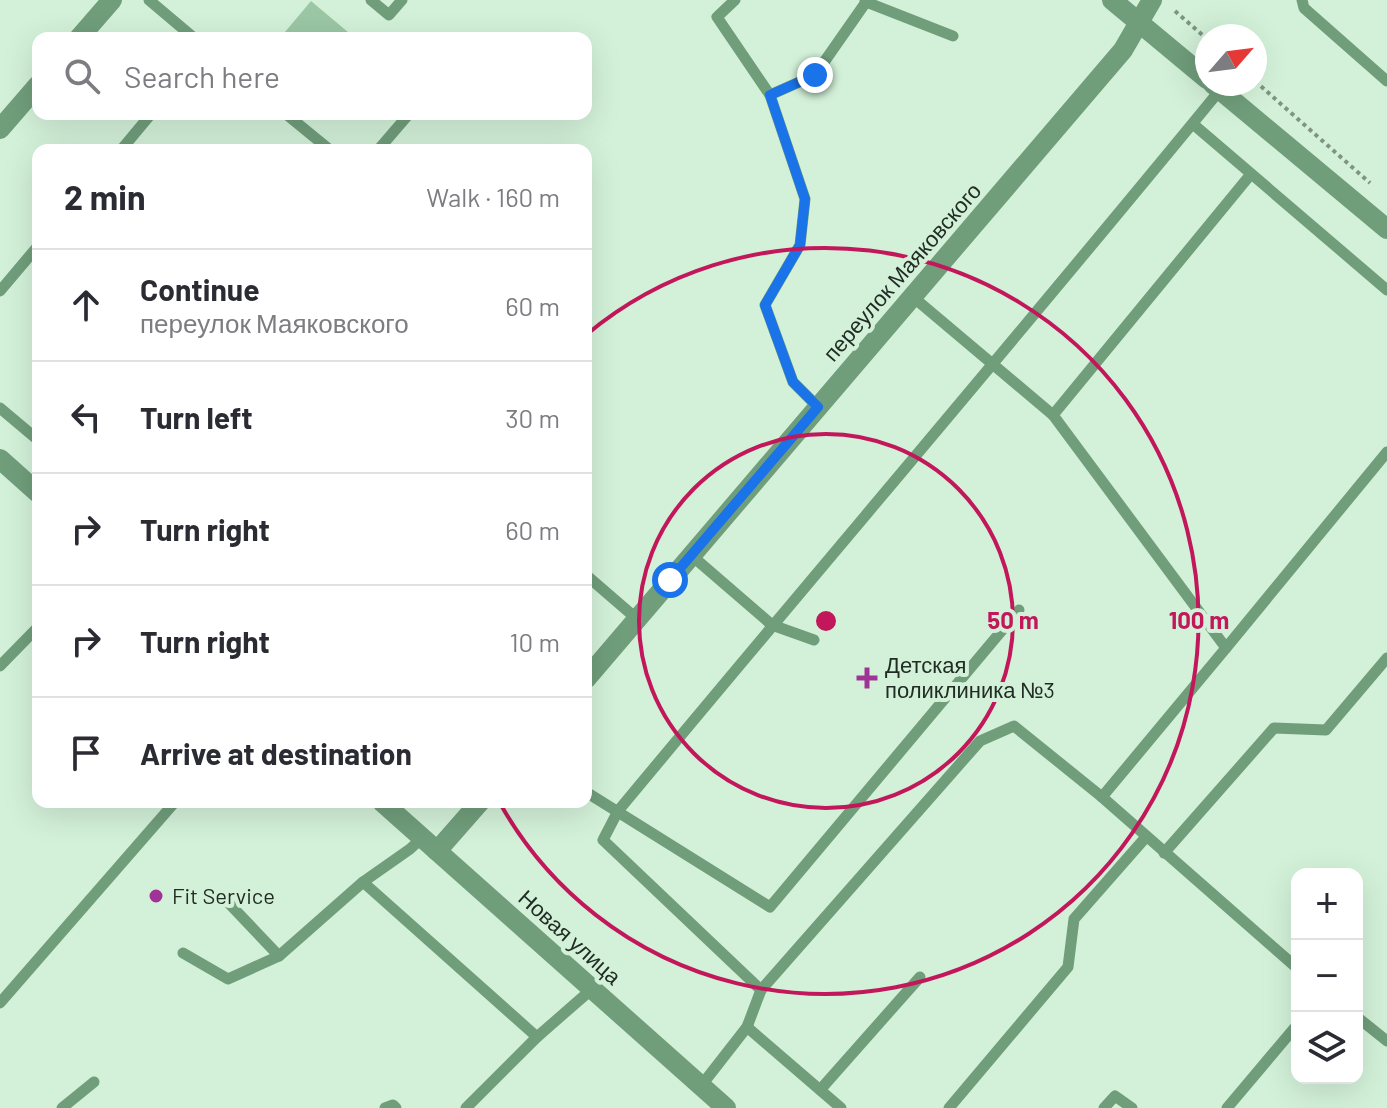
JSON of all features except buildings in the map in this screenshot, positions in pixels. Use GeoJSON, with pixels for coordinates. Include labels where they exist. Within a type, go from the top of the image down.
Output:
{"type":"FeatureCollection","features":[{"type":"Feature","properties":{"kind":"street"},"geometry":{"type":"LineString","coordinates":[[84,32],[112,0]]}},
{"type":"Feature","properties":{"kind":"street"},"geometry":{"type":"LineString","coordinates":[[1112,0],[1195,69]]}},
{"type":"Feature","properties":{"kind":"street","name":"переулок Маяковского"},"geometry":{"type":"LineString","coordinates":[[592,672],[1123,50],[1152,0]]}},
{"type":"Feature","properties":{"kind":"street"},"geometry":{"type":"LineString","coordinates":[[0,129],[32,92]]}},
{"type":"Feature","properties":{"kind":"street"},"geometry":{"type":"LineString","coordinates":[[1227,96],[1386,228]]}},
{"type":"Feature","properties":{"kind":"street"},"geometry":{"type":"LineString","coordinates":[[0,459],[32,488]]}},
{"type":"Feature","properties":{"kind":"street","name":"Новая улица"},"geometry":{"type":"LineString","coordinates":[[389,808],[726,1108]]}},
{"type":"Feature","properties":{"kind":"street"},"geometry":{"type":"LineString","coordinates":[[429,844],[473,808]]}},
{"type":"Feature","properties":{"kind":"lane"},"geometry":{"type":"LineString","coordinates":[[149,0],[187,32]]}},
{"type":"Feature","properties":{"kind":"lane"},"geometry":{"type":"LineString","coordinates":[[371,0],[389,15],[402,0]]}},
{"type":"Feature","properties":{"kind":"lane"},"geometry":{"type":"LineString","coordinates":[[735,0],[717,17],[770,95],[805,199],[800,245],[765,305],[793,382],[818,407]]}},
{"type":"Feature","properties":{"kind":"lane"},"geometry":{"type":"LineString","coordinates":[[1302,0],[1304,8],[1387,81]]}},
{"type":"Feature","properties":{"kind":"lane"},"geometry":{"type":"LineString","coordinates":[[770,95],[815,75],[866,1],[953,36]]}},
{"type":"Feature","properties":{"kind":"lane"},"geometry":{"type":"LineString","coordinates":[[761,990],[603,840],[618,811],[1193,124],[1207,96]]}},
{"type":"Feature","properties":{"kind":"lane"},"geometry":{"type":"LineString","coordinates":[[126,144],[146,120]]}},
{"type":"Feature","properties":{"kind":"lane"},"geometry":{"type":"LineString","coordinates":[[292,120],[318,144]]}},
{"type":"Feature","properties":{"kind":"lane"},"geometry":{"type":"LineString","coordinates":[[383,144],[404,120]]}},
{"type":"Feature","properties":{"kind":"lane"},"geometry":{"type":"LineString","coordinates":[[1193,124],[1387,290]]}},
{"type":"Feature","properties":{"kind":"lane"},"geometry":{"type":"LineString","coordinates":[[1053,415],[1251,174]]}},
{"type":"Feature","properties":{"kind":"lane"},"geometry":{"type":"LineString","coordinates":[[0,291],[32,253]]}},
{"type":"Feature","properties":{"kind":"lane"},"geometry":{"type":"LineString","coordinates":[[913,297],[1053,415],[1226,648]]}},
{"type":"Feature","properties":{"kind":"lane"},"geometry":{"type":"LineString","coordinates":[[0,408],[32,435]]}},
{"type":"Feature","properties":{"kind":"lane"},"geometry":{"type":"LineString","coordinates":[[1102,797],[1387,452]]}},
{"type":"Feature","properties":{"kind":"lane"},"geometry":{"type":"LineString","coordinates":[[691,555],[772,625],[814,640]]}},
{"type":"Feature","properties":{"kind":"lane"},"geometry":{"type":"LineString","coordinates":[[592,580],[637,619]]}},
{"type":"Feature","properties":{"kind":"lane"},"geometry":{"type":"LineString","coordinates":[[592,796],[770,907],[1019,610]]}},
{"type":"Feature","properties":{"kind":"lane"},"geometry":{"type":"LineString","coordinates":[[0,666],[32,633]]}},
{"type":"Feature","properties":{"kind":"lane"},"geometry":{"type":"LineString","coordinates":[[1164,853],[1274,728],[1326,730],[1387,658]]}},
{"type":"Feature","properties":{"kind":"lane"},"geometry":{"type":"LineString","coordinates":[[701,1086],[747,1027],[761,990],[980,741],[1014,726],[1102,797],[1291,963]]}},
{"type":"Feature","properties":{"kind":"lane"},"geometry":{"type":"LineString","coordinates":[[0,1003],[170,808]]}},
{"type":"Feature","properties":{"kind":"lane"},"geometry":{"type":"LineString","coordinates":[[949,1108],[1068,967],[1074,919],[1146,837]]}},
{"type":"Feature","properties":{"kind":"lane"},"geometry":{"type":"LineString","coordinates":[[183,953],[228,979],[279,956],[363,882],[410,849],[429,844]]}},
{"type":"Feature","properties":{"kind":"lane"},"geometry":{"type":"LineString","coordinates":[[363,882],[537,1037]]}},
{"type":"Feature","properties":{"kind":"lane"},"geometry":{"type":"LineString","coordinates":[[221,895],[279,956]]}},
{"type":"Feature","properties":{"kind":"lane"},"geometry":{"type":"LineString","coordinates":[[820,1090],[920,977]]}},
{"type":"Feature","properties":{"kind":"lane"},"geometry":{"type":"LineString","coordinates":[[466,1108],[537,1037],[592,989]]}},
{"type":"Feature","properties":{"kind":"lane"},"geometry":{"type":"LineString","coordinates":[[1363,1022],[1387,1041]]}},
{"type":"Feature","properties":{"kind":"lane"},"geometry":{"type":"LineString","coordinates":[[747,1027],[841,1108]]}},
{"type":"Feature","properties":{"kind":"lane"},"geometry":{"type":"LineString","coordinates":[[1227,1108],[1291,1032]]}},
{"type":"Feature","properties":{"kind":"lane"},"geometry":{"type":"LineString","coordinates":[[62,1108],[94,1082]]}},
{"type":"Feature","properties":{"kind":"lane"},"geometry":{"type":"LineString","coordinates":[[1104,1108],[1115,1096],[1132,1108]]}},
{"type":"Feature","properties":{"kind":"lane"},"geometry":{"type":"LineString","coordinates":[[385,1108],[393,1105],[396,1108]]}},
{"type":"Feature","properties":{"kind":"path"},"geometry":{"type":"LineString","coordinates":[[1175,11],[1195,28]]}},
{"type":"Feature","properties":{"kind":"path"},"geometry":{"type":"LineString","coordinates":[[1267,92],[1375,187]]}},
{"type":"Feature","properties":{"kind":"green space"},"geometry":{"type":"Polygon","coordinates":[[[311,1],[348,32],[285,32],[311,1]]]}},
{"type":"Feature","properties":{"kind":"place","name":"Детская поликлиника №3"},"geometry":{"type":"Point","coordinates":[867,678]}},
{"type":"Feature","properties":{"kind":"place","name":"Fit Service"},"geometry":{"type":"Point","coordinates":[156,896]}},
{"type":"Feature","properties":{"kind":"route"},"geometry":{"type":"LineString","coordinates":[[670,580],[818,407],[793,382],[765,305],[800,245],[805,199],[770,95],[815,75]]}}]}
